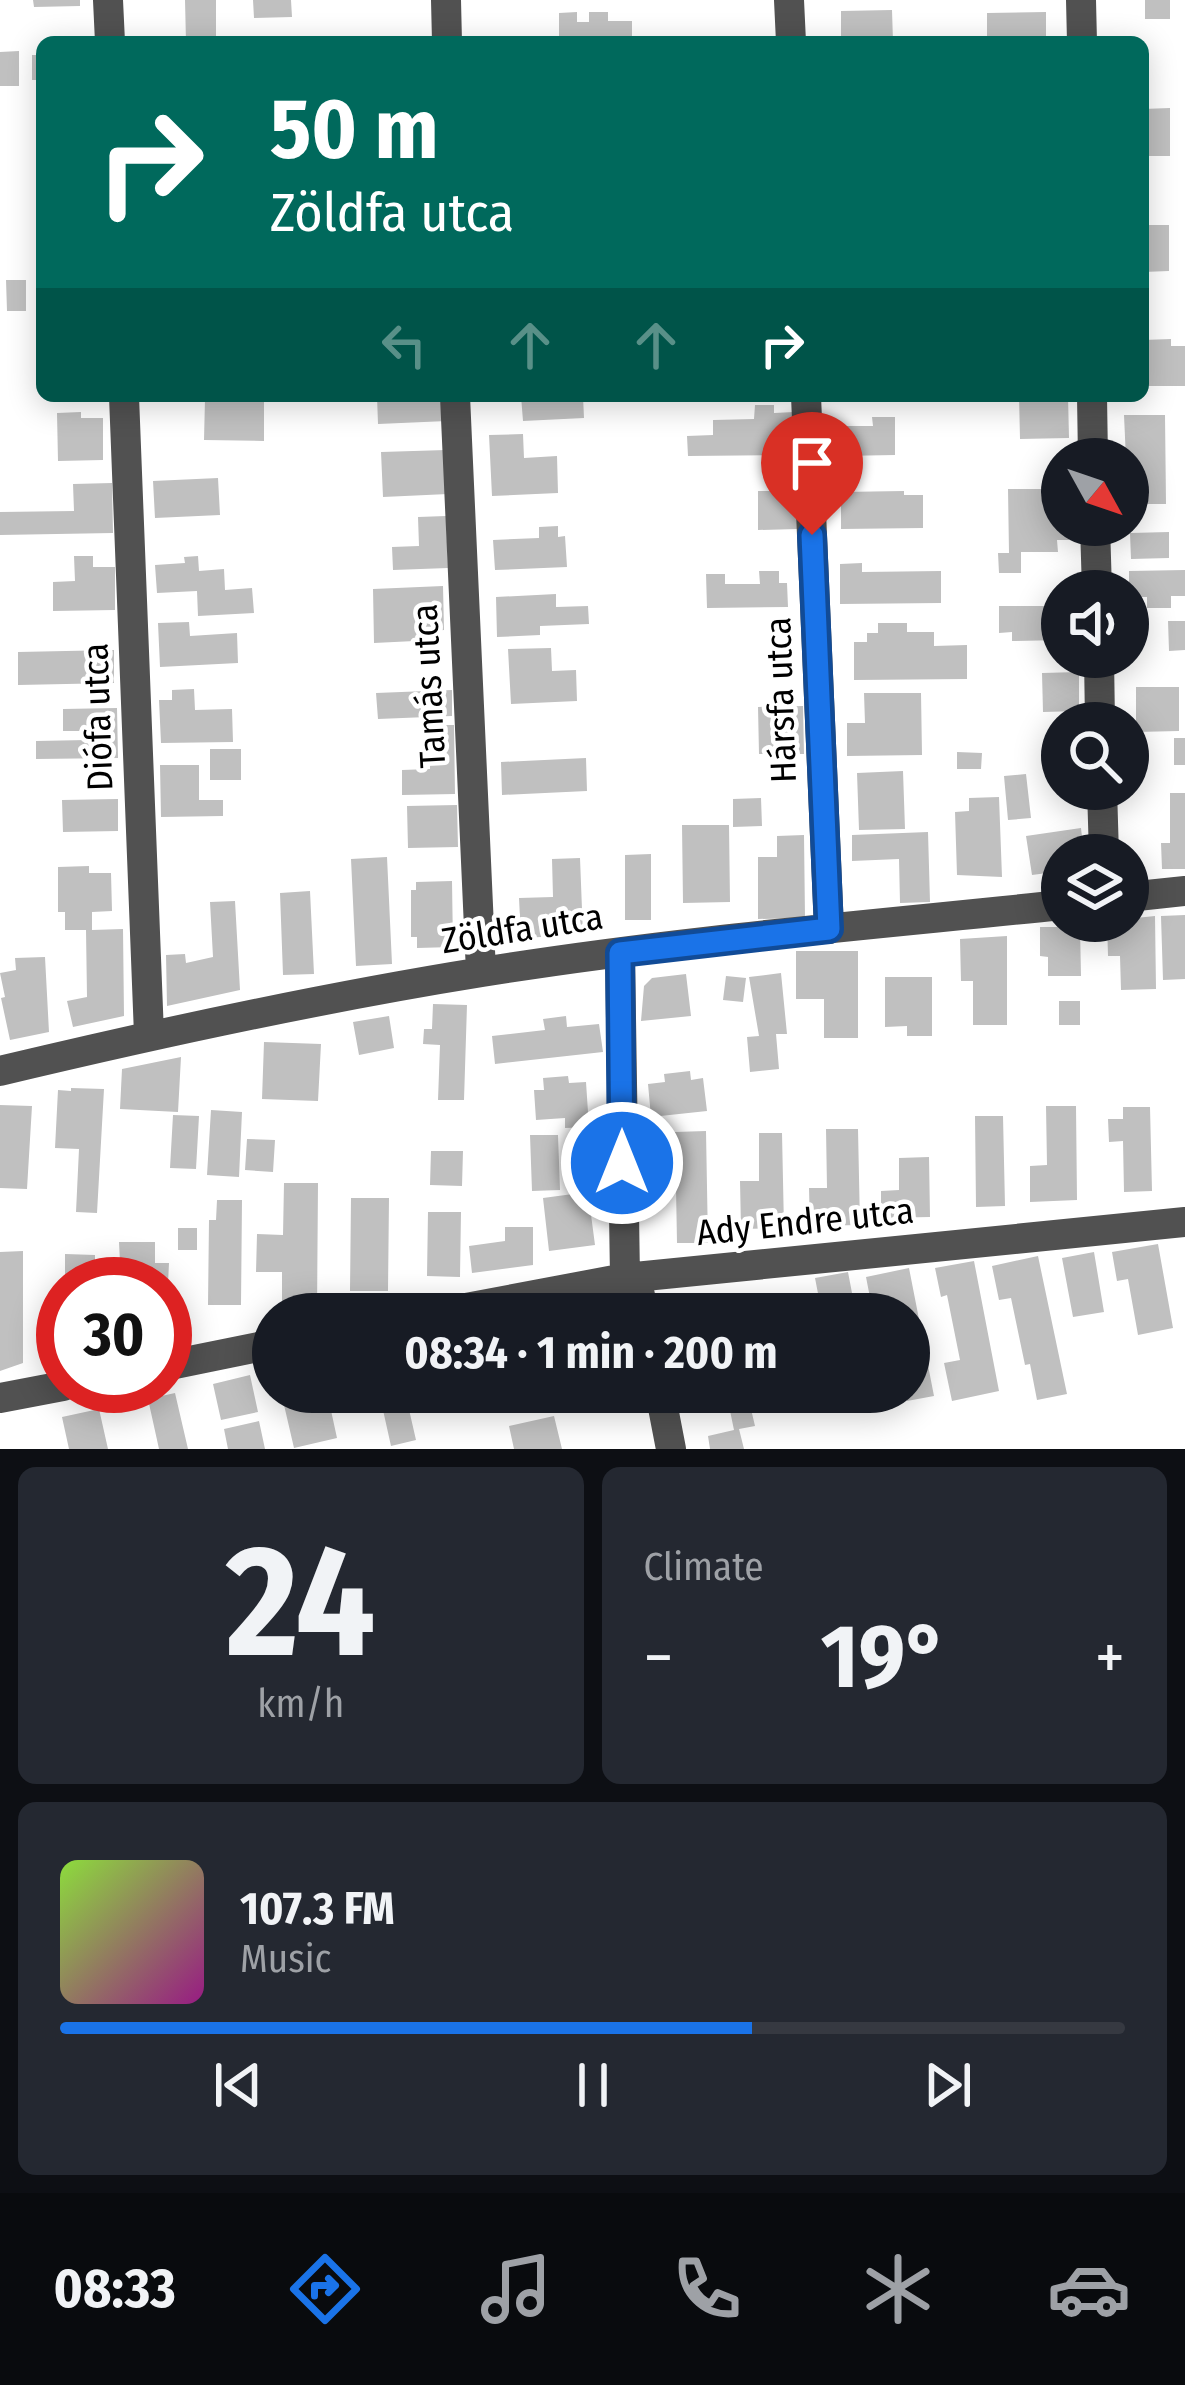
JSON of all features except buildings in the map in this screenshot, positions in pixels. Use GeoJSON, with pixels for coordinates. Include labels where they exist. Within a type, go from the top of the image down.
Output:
{"type":"FeatureCollection","features":[{"type":"Feature","properties":{"kind":"street"},"geometry":{"type":"LineString","coordinates":[[108,0],[110,36]]}},
{"type":"Feature","properties":{"kind":"street"},"geometry":{"type":"LineString","coordinates":[[446,0],[447,36]]}},
{"type":"Feature","properties":{"kind":"street"},"geometry":{"type":"LineString","coordinates":[[789,0],[791,36]]}},
{"type":"Feature","properties":{"kind":"street"},"geometry":{"type":"LineString","coordinates":[[1081,0],[1082,36]]}},
{"type":"Feature","properties":{"kind":"street","name":"Diófa utca"},"geometry":{"type":"LineString","coordinates":[[124,402],[148,1035]]}},
{"type":"Feature","properties":{"kind":"street","name":"Tamás utca"},"geometry":{"type":"LineString","coordinates":[[455,402],[481,972]]}},
{"type":"Feature","properties":{"kind":"street","name":"Hársfa utca"},"geometry":{"type":"LineString","coordinates":[[806,402],[829,929]]}},
{"type":"Feature","properties":{"kind":"street"},"geometry":{"type":"LineString","coordinates":[[1092,402],[1093,438]]}},
{"type":"Feature","properties":{"kind":"street"},"geometry":{"type":"LineString","coordinates":[[1149,895],[1185,891]]}},
{"type":"Feature","properties":{"kind":"street","name":"Zöldfa utca"},"geometry":{"type":"LineString","coordinates":[[0,1071],[148,1035],[481,972],[1041,906]]}},
{"type":"Feature","properties":{"kind":"street"},"geometry":{"type":"LineString","coordinates":[[620,953],[630,1278],[636,1293]]}},
{"type":"Feature","properties":{"kind":"street","name":"Ady Endre utca"},"geometry":{"type":"LineString","coordinates":[[548,1293],[630,1278],[1185,1222]]}},
{"type":"Feature","properties":{"kind":"street"},"geometry":{"type":"LineString","coordinates":[[192,1360],[252,1348]]}},
{"type":"Feature","properties":{"kind":"street"},"geometry":{"type":"LineString","coordinates":[[0,1398],[36,1391]]}},
{"type":"Feature","properties":{"kind":"street"},"geometry":{"type":"LineString","coordinates":[[664,1413],[671,1449]]}},
{"type":"Feature","properties":{"kind":"route"},"geometry":{"type":"LineString","coordinates":[[622,1163],[620,953],[829,929],[812,535]]}}]}
